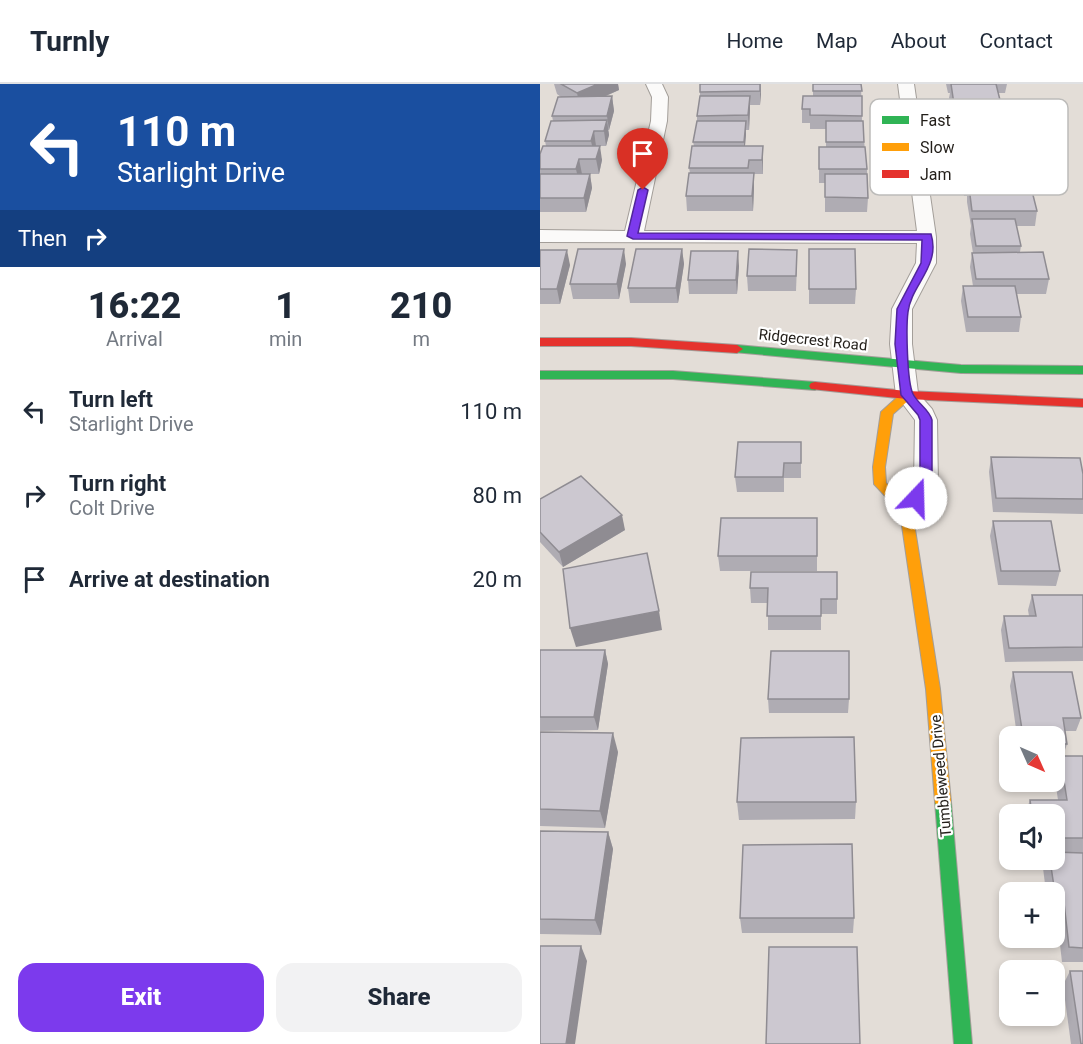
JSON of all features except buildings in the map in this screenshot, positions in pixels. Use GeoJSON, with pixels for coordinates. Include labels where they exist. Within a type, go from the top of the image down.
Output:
{"type":"FeatureCollection","features":[{"type":"Feature","properties":{"kind":"main road","name":"Ridgecrest Road"},"geometry":{"type":"LineString","coordinates":[[540,342],[631,342],[735,348],[961,369],[1083,370]]}},
{"type":"Feature","properties":{"kind":"main road"},"geometry":{"type":"LineString","coordinates":[[540,375],[673,375],[861,389],[907,395],[1083,403]]}},
{"type":"Feature","properties":{"kind":"main road"},"geometry":{"type":"LineString","coordinates":[[906,510],[880,484],[879,467],[887,412],[907,395]]}},
{"type":"Feature","properties":{"kind":"main road","name":"Tumbleweed Drive"},"geometry":{"type":"LineString","coordinates":[[906,510],[933,689],[963,1044]]}},
{"type":"Feature","properties":{"kind":"street"},"geometry":{"type":"LineString","coordinates":[[633,236],[659,121],[660,97],[654,84]]}},
{"type":"Feature","properties":{"kind":"street"},"geometry":{"type":"LineString","coordinates":[[906,84],[908,99]]}},
{"type":"Feature","properties":{"kind":"street"},"geometry":{"type":"LineString","coordinates":[[906,510],[926,487],[926,420],[924,414],[907,395],[901,344],[902,309],[926,263],[927,237],[921,195]]}},
{"type":"Feature","properties":{"kind":"street"},"geometry":{"type":"LineString","coordinates":[[540,236],[927,237]]}},
{"type":"Feature","properties":{"kind":"traffic: fast"},"geometry":{"type":"LineString","coordinates":[[737,349],[961,369],[1083,370]]}},
{"type":"Feature","properties":{"kind":"traffic: fast"},"geometry":{"type":"LineString","coordinates":[[540,375],[673,375],[815,386]]}},
{"type":"Feature","properties":{"kind":"traffic: fast"},"geometry":{"type":"LineString","coordinates":[[943,802],[963,1044]]}},
{"type":"Feature","properties":{"kind":"traffic: slow"},"geometry":{"type":"LineString","coordinates":[[907,395],[887,412],[879,467],[880,484],[906,510],[933,689],[943,802]]}},
{"type":"Feature","properties":{"kind":"traffic: jam"},"geometry":{"type":"LineString","coordinates":[[540,342],[631,342],[737,349]]}},
{"type":"Feature","properties":{"kind":"traffic: jam"},"geometry":{"type":"LineString","coordinates":[[815,386],[907,395],[1083,403]]}},
{"type":"Feature","properties":{"kind":"route"},"geometry":{"type":"LineString","coordinates":[[643,190],[633,236],[927,237],[926,263],[902,309],[901,344],[907,395],[924,414],[926,420],[926,487],[916,498]]}}]}
